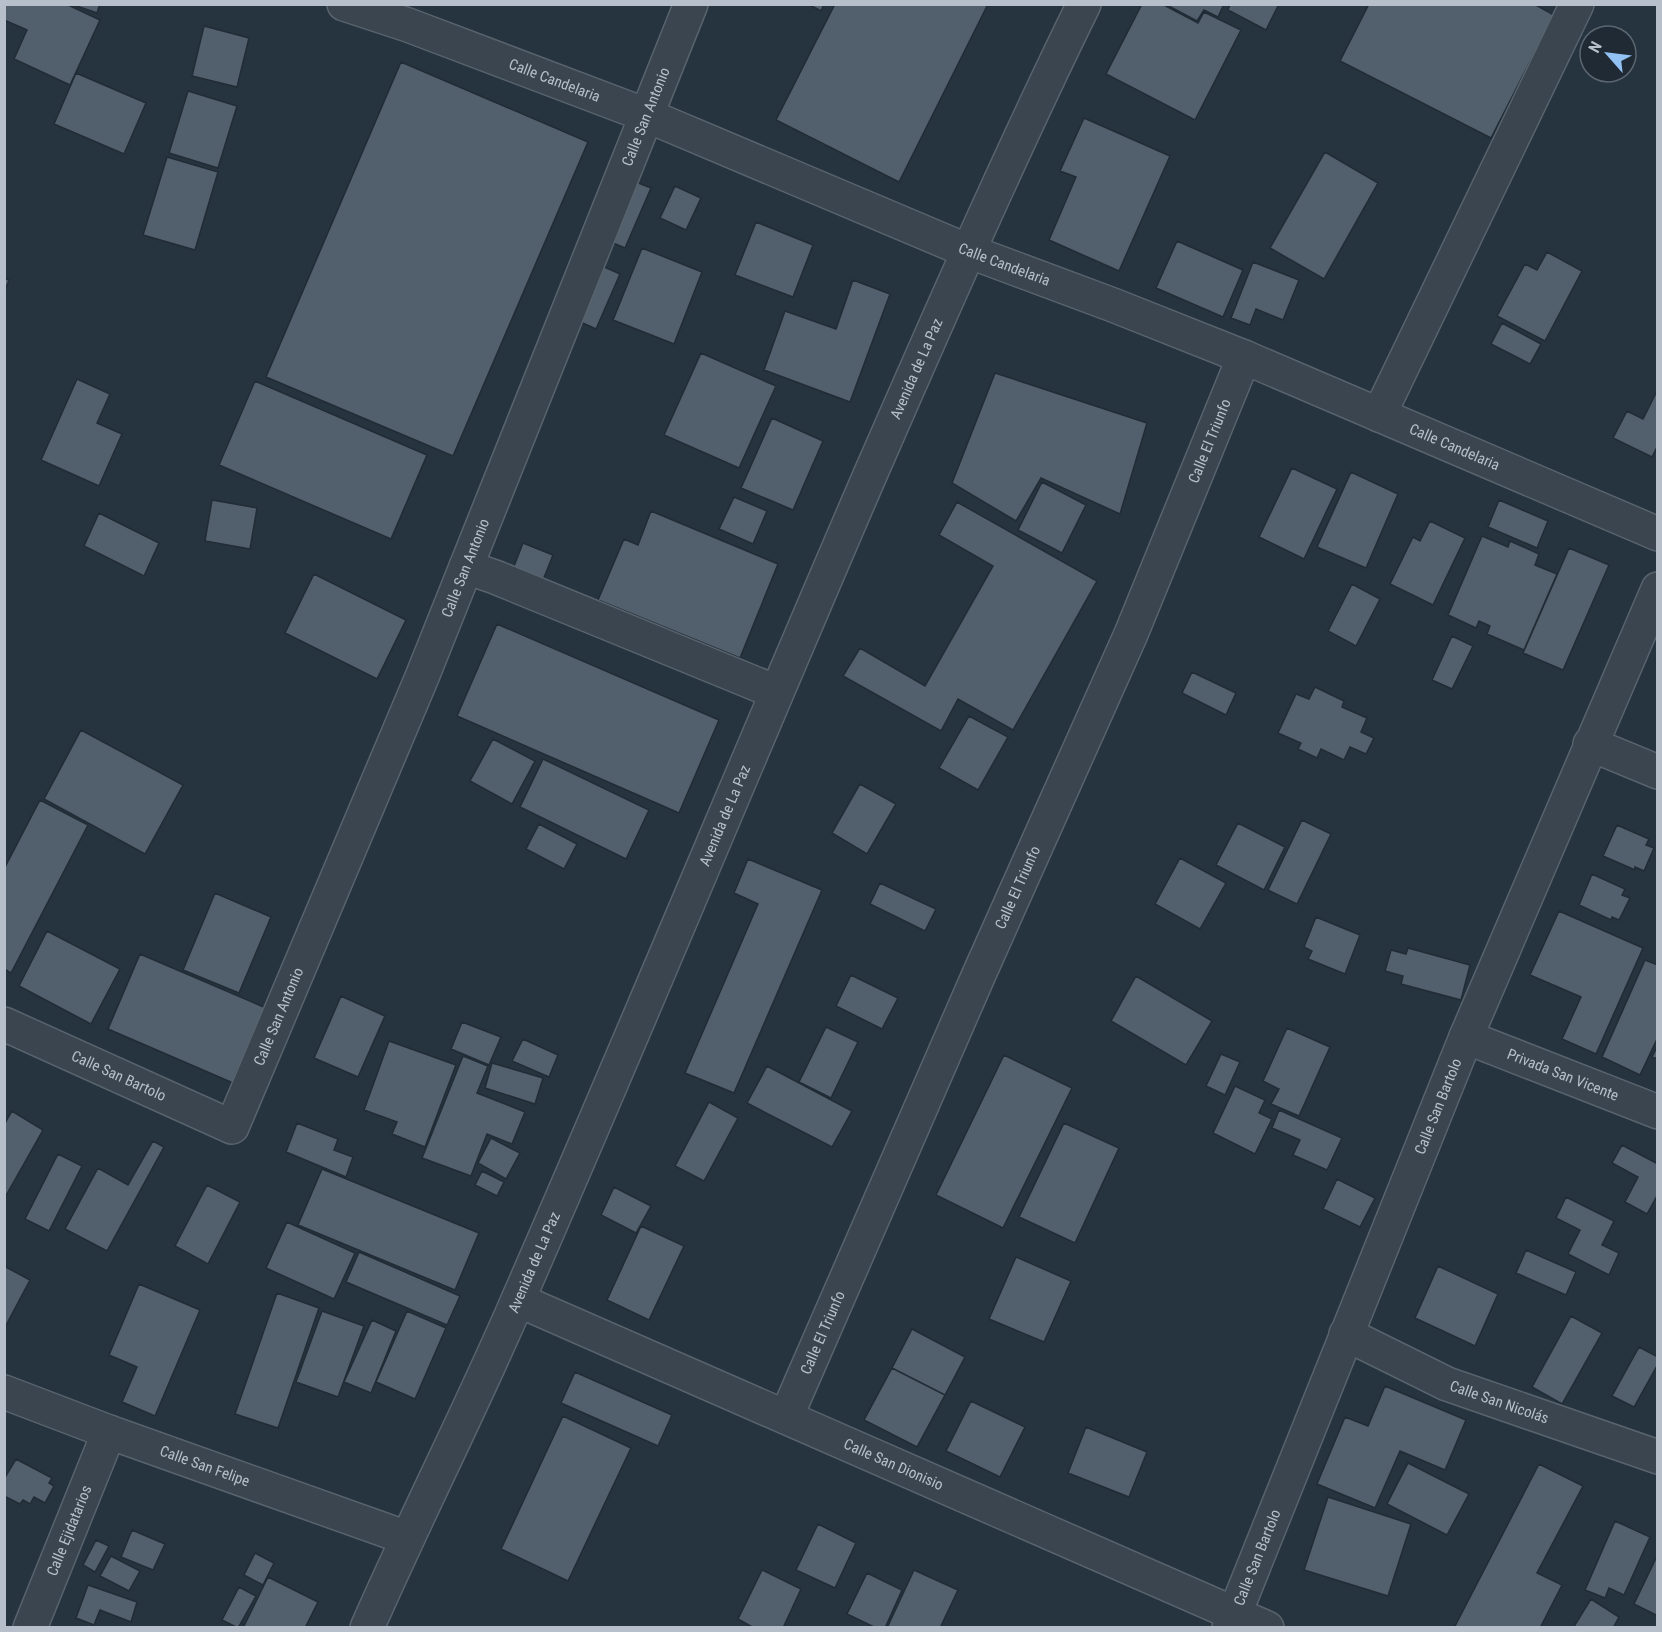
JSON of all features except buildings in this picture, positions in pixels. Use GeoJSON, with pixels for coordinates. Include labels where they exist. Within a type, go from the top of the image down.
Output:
{"type":"FeatureCollection","features":[{"type":"Feature","properties":{"kind":"street","name":"Calle Candelaria"},"geometry":{"type":"LineString","coordinates":[[344,4],[408,25],[646,115],[968,250],[1113,304],[1244,357],[1658,534]]}},
{"type":"Feature","properties":{"kind":"street","name":"Calle San Antonio"},"geometry":{"type":"LineString","coordinates":[[232,1127],[413,699],[691,4]]}},
{"type":"Feature","properties":{"kind":"street","name":"Avenida de La Paz"},"geometry":{"type":"LineString","coordinates":[[367,1628],[518,1300],[776,692],[968,250],[1024,125],[1084,4]]}},
{"type":"Feature","properties":{"kind":"street"},"geometry":{"type":"LineString","coordinates":[[1379,415],[1577,4]]}},
{"type":"Feature","properties":{"kind":"street","name":"Calle El Triunfo"},"geometry":{"type":"LineString","coordinates":[[786,1417],[1131,634],[1244,357]]}},
{"type":"Feature","properties":{"kind":"street"},"geometry":{"type":"LineString","coordinates":[[466,567],[495,576],[776,692]]}},
{"type":"Feature","properties":{"kind":"street","name":"Calle San Bartolo"},"geometry":{"type":"LineString","coordinates":[[1231,1620],[1466,1037],[1658,589]]}},
{"type":"Feature","properties":{"kind":"street"},"geometry":{"type":"LineString","coordinates":[[1590,744],[1658,772]]}},
{"type":"Feature","properties":{"kind":"street","name":"Calle San Bartolo"},"geometry":{"type":"LineString","coordinates":[[4,1024],[232,1127]]}},
{"type":"Feature","properties":{"kind":"street","name":"Privada San Vicente"},"geometry":{"type":"LineString","coordinates":[[1466,1037],[1658,1112]]}},
{"type":"Feature","properties":{"kind":"street","name":"Calle San Dionisio"},"geometry":{"type":"LineString","coordinates":[[518,1300],[786,1417],[1231,1620],[1267,1628]]}},
{"type":"Feature","properties":{"kind":"street","name":"Calle San Nicolás"},"geometry":{"type":"LineString","coordinates":[[1346,1334],[1447,1384],[1658,1457]]}},
{"type":"Feature","properties":{"kind":"street","name":"Calle San Felipe"},"geometry":{"type":"LineString","coordinates":[[4,1392],[108,1432],[407,1538]]}},
{"type":"Feature","properties":{"kind":"street","name":"Calle Ejidatarios"},"geometry":{"type":"LineString","coordinates":[[30,1628],[108,1432]]}}]}
